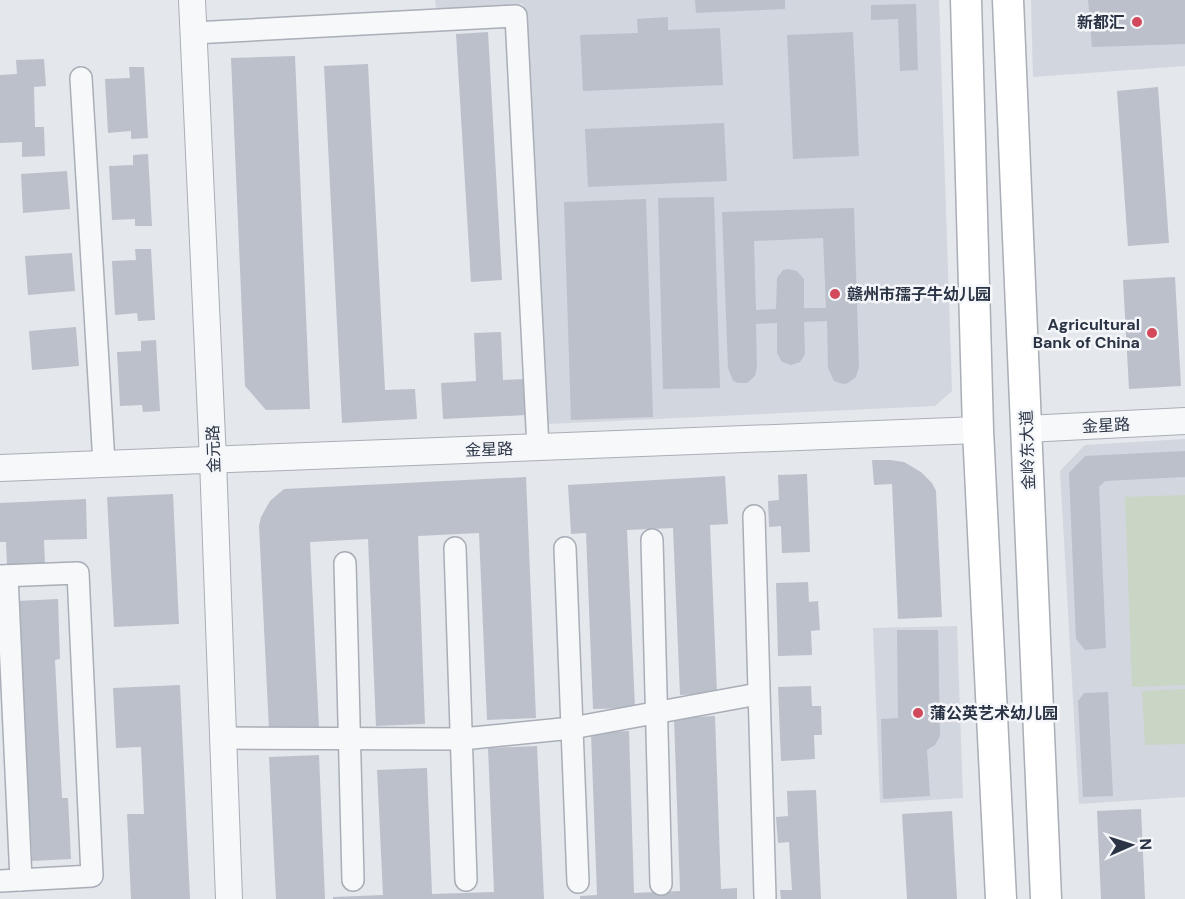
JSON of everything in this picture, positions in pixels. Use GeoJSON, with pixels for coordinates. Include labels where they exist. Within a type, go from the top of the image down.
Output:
{"type":"FeatureCollection","features":[{"type":"Feature","properties":{"kind":"main road"},"geometry":{"type":"LineString","coordinates":[[966,0],[978,430],[1000,899]]}},
{"type":"Feature","properties":{"kind":"main road","name":"金岭东大道"},"geometry":{"type":"LineString","coordinates":[[1008,0],[1046,899]]}},
{"type":"Feature","properties":{"kind":"street","name":"金元路"},"geometry":{"type":"LineString","coordinates":[[192,0],[213,460],[229,899]]}},
{"type":"Feature","properties":{"kind":"street"},"geometry":{"type":"LineString","coordinates":[[193,33],[516,16],[538,447]]}},
{"type":"Feature","properties":{"kind":"street"},"geometry":{"type":"LineString","coordinates":[[81,78],[104,463]]}},
{"type":"Feature","properties":{"kind":"street","name":"金星路"},"geometry":{"type":"LineString","coordinates":[[1026,429],[1185,421]]}},
{"type":"Feature","properties":{"kind":"street","name":"金星路"},"geometry":{"type":"LineString","coordinates":[[0,468],[978,430]]}},
{"type":"Feature","properties":{"kind":"street"},"geometry":{"type":"LineString","coordinates":[[754,516],[765,897]]}},
{"type":"Feature","properties":{"kind":"street"},"geometry":{"type":"LineString","coordinates":[[652,540],[661,884]]}},
{"type":"Feature","properties":{"kind":"street"},"geometry":{"type":"LineString","coordinates":[[455,548],[466,880]]}},
{"type":"Feature","properties":{"kind":"street"},"geometry":{"type":"LineString","coordinates":[[565,548],[578,882]]}},
{"type":"Feature","properties":{"kind":"street"},"geometry":{"type":"LineString","coordinates":[[345,563],[353,880]]}},
{"type":"Feature","properties":{"kind":"street"},"geometry":{"type":"LineString","coordinates":[[0,881],[21,880],[92,876],[78,573],[4,576],[21,880]]}},
{"type":"Feature","properties":{"kind":"street"},"geometry":{"type":"LineString","coordinates":[[223,738],[462,739],[572,729],[758,694]]}},
{"type":"Feature","properties":{"kind":"shaded area"},"geometry":{"type":"Polygon","coordinates":[[[435,0],[939,0],[952,391],[935,406],[547,424],[523,4],[436,9],[435,0]]]}},
{"type":"Feature","properties":{"kind":"shaded area"},"geometry":{"type":"Polygon","coordinates":[[[1031,0],[1185,0],[1185,66],[1033,77],[1031,0]]]}},
{"type":"Feature","properties":{"kind":"shaded area"},"geometry":{"type":"Polygon","coordinates":[[[1185,439],[1185,797],[1079,804],[1060,471],[1085,445],[1185,439]]]}},
{"type":"Feature","properties":{"kind":"shaded area","name":"蒲公英艺术幼儿园"},"geometry":{"type":"Polygon","coordinates":[[[957,626],[963,798],[880,803],[873,628],[957,626]]]}},
{"type":"Feature","properties":{"kind":"green space"},"geometry":{"type":"Polygon","coordinates":[[[1185,495],[1185,685],[1132,687],[1125,497],[1185,495]]]}},
{"type":"Feature","properties":{"kind":"green space"},"geometry":{"type":"Polygon","coordinates":[[[1185,689],[1185,744],[1145,745],[1142,691],[1185,689]]]}},
{"type":"Feature","properties":{"kind":"building"},"geometry":{"type":"Polygon","coordinates":[[[695,0],[785,0],[785,9],[696,13],[695,0]]]}},
{"type":"Feature","properties":{"kind":"building","name":"新都汇"},"geometry":{"type":"Polygon","coordinates":[[[1088,0],[1185,0],[1185,44],[1092,47],[1088,0]]]}},
{"type":"Feature","properties":{"kind":"building"},"geometry":{"type":"Polygon","coordinates":[[[916,4],[918,70],[900,71],[898,19],[871,20],[871,5],[916,4]]]}},
{"type":"Feature","properties":{"kind":"building"},"geometry":{"type":"Polygon","coordinates":[[[668,17],[668,30],[720,28],[723,85],[583,91],[580,35],[638,33],[637,19],[668,17]]]}},
{"type":"Feature","properties":{"kind":"building"},"geometry":{"type":"Polygon","coordinates":[[[488,32],[502,280],[471,282],[456,34],[488,32]]]}},
{"type":"Feature","properties":{"kind":"building"},"geometry":{"type":"Polygon","coordinates":[[[853,32],[859,156],[793,159],[787,35],[853,32]]]}},
{"type":"Feature","properties":{"kind":"building"},"geometry":{"type":"Polygon","coordinates":[[[295,56],[310,409],[266,410],[245,386],[231,58],[295,56]]]}},
{"type":"Feature","properties":{"kind":"building"},"geometry":{"type":"Polygon","coordinates":[[[44,59],[46,86],[34,87],[35,127],[44,127],[45,156],[22,157],[22,142],[0,143],[0,75],[17,74],[16,60],[44,59]]]}},
{"type":"Feature","properties":{"kind":"building"},"geometry":{"type":"Polygon","coordinates":[[[368,64],[385,390],[415,389],[417,419],[342,423],[324,66],[368,64]]]}},
{"type":"Feature","properties":{"kind":"building"},"geometry":{"type":"Polygon","coordinates":[[[129,67],[144,67],[148,138],[131,139],[131,131],[108,133],[105,79],[130,78],[129,67]]]}},
{"type":"Feature","properties":{"kind":"building"},"geometry":{"type":"Polygon","coordinates":[[[1158,87],[1169,243],[1128,246],[1117,91],[1158,87]]]}},
{"type":"Feature","properties":{"kind":"building"},"geometry":{"type":"Polygon","coordinates":[[[724,123],[727,181],[588,187],[585,129],[724,123]]]}},
{"type":"Feature","properties":{"kind":"building"},"geometry":{"type":"Polygon","coordinates":[[[148,154],[152,226],[135,226],[135,219],[112,220],[109,166],[133,165],[133,155],[148,154]]]}},
{"type":"Feature","properties":{"kind":"building"},"geometry":{"type":"Polygon","coordinates":[[[67,171],[70,209],[23,213],[21,174],[67,171]]]}},
{"type":"Feature","properties":{"kind":"building"},"geometry":{"type":"Polygon","coordinates":[[[714,197],[720,388],[663,389],[658,198],[714,197]]]}},
{"type":"Feature","properties":{"kind":"building"},"geometry":{"type":"Polygon","coordinates":[[[646,199],[653,417],[571,420],[564,202],[646,199]]]}},
{"type":"Feature","properties":{"kind":"building"},"geometry":{"type":"Polygon","coordinates":[[[854,208],[859,367],[856,377],[843,384],[834,381],[828,368],[827,321],[804,322],[805,354],[800,362],[791,365],[782,362],[777,353],[777,323],[756,324],[757,367],[755,376],[747,383],[733,381],[728,368],[722,212],[854,208]],[[823,238],[754,241],[756,310],[776,309],[777,278],[783,270],[788,269],[797,271],[804,279],[804,308],[826,308],[823,238]]]}},
{"type":"Feature","properties":{"kind":"building"},"geometry":{"type":"Polygon","coordinates":[[[135,249],[151,249],[155,320],[138,321],[137,313],[115,315],[112,261],[136,260],[135,249]]]}},
{"type":"Feature","properties":{"kind":"building"},"geometry":{"type":"Polygon","coordinates":[[[72,253],[75,291],[28,295],[25,256],[72,253]]]}},
{"type":"Feature","properties":{"kind":"building","name":"Agricultural Bank of China"},"geometry":{"type":"Polygon","coordinates":[[[1175,277],[1181,386],[1129,389],[1123,280],[1175,277]]]}},
{"type":"Feature","properties":{"kind":"building"},"geometry":{"type":"Polygon","coordinates":[[[76,327],[79,366],[32,370],[29,331],[76,327]]]}},
{"type":"Feature","properties":{"kind":"building"},"geometry":{"type":"Polygon","coordinates":[[[501,332],[503,380],[526,379],[527,415],[443,419],[441,383],[476,381],[474,333],[501,332]]]}},
{"type":"Feature","properties":{"kind":"building"},"geometry":{"type":"Polygon","coordinates":[[[156,340],[160,411],[143,412],[142,405],[120,406],[117,352],[141,351],[141,341],[156,340]]]}},
{"type":"Feature","properties":{"kind":"building"},"geometry":{"type":"Polygon","coordinates":[[[1185,451],[1185,477],[1105,481],[1099,487],[1106,648],[1085,650],[1076,639],[1069,473],[1085,456],[1185,451]]]}},
{"type":"Feature","properties":{"kind":"building"},"geometry":{"type":"Polygon","coordinates":[[[872,460],[904,462],[921,472],[932,483],[936,491],[942,617],[898,619],[892,484],[874,485],[872,460]]]}},
{"type":"Feature","properties":{"kind":"building"},"geometry":{"type":"Polygon","coordinates":[[[807,474],[810,552],[782,553],[781,526],[769,527],[768,501],[779,500],[778,475],[807,474]]]}},
{"type":"Feature","properties":{"kind":"building"},"geometry":{"type":"Polygon","coordinates":[[[725,476],[728,524],[710,525],[717,693],[680,695],[673,528],[627,530],[635,708],[593,709],[586,533],[571,534],[568,485],[725,476]]]}},
{"type":"Feature","properties":{"kind":"building"},"geometry":{"type":"Polygon","coordinates":[[[526,477],[536,718],[487,720],[479,533],[418,536],[425,724],[376,726],[368,539],[310,542],[319,728],[269,730],[259,526],[270,501],[284,489],[526,477]]]}},
{"type":"Feature","properties":{"kind":"building"},"geometry":{"type":"Polygon","coordinates":[[[173,494],[179,624],[114,627],[107,497],[173,494]]]}},
{"type":"Feature","properties":{"kind":"building"},"geometry":{"type":"Polygon","coordinates":[[[86,499],[87,539],[44,540],[45,565],[7,566],[6,542],[0,542],[0,503],[86,499]]]}},
{"type":"Feature","properties":{"kind":"building"},"geometry":{"type":"Polygon","coordinates":[[[808,582],[809,602],[818,601],[820,630],[811,631],[812,655],[778,656],[776,583],[808,582]]]}},
{"type":"Feature","properties":{"kind":"building"},"geometry":{"type":"Polygon","coordinates":[[[58,599],[60,659],[55,660],[62,798],[68,798],[71,859],[32,861],[29,800],[23,800],[17,601],[58,599]]]}},
{"type":"Feature","properties":{"kind":"building"},"geometry":{"type":"Polygon","coordinates":[[[897,630],[938,630],[940,736],[935,745],[927,750],[930,796],[883,799],[881,719],[898,718],[897,630]]]}},
{"type":"Feature","properties":{"kind":"building"},"geometry":{"type":"Polygon","coordinates":[[[180,685],[190,899],[131,899],[127,814],[144,814],[141,747],[116,748],[113,688],[180,685]]]}},
{"type":"Feature","properties":{"kind":"building"},"geometry":{"type":"Polygon","coordinates":[[[811,686],[812,706],[821,706],[822,735],[814,735],[815,759],[781,761],[778,687],[811,686]]]}},
{"type":"Feature","properties":{"kind":"building"},"geometry":{"type":"Polygon","coordinates":[[[1108,692],[1113,796],[1083,797],[1078,701],[1084,693],[1108,692]]]}},
{"type":"Feature","properties":{"kind":"building"},"geometry":{"type":"Polygon","coordinates":[[[715,716],[721,889],[737,888],[737,899],[580,899],[580,896],[597,895],[591,733],[629,731],[634,893],[680,891],[674,718],[715,716]]]}},
{"type":"Feature","properties":{"kind":"building"},"geometry":{"type":"Polygon","coordinates":[[[537,746],[544,899],[333,899],[333,897],[383,895],[377,770],[427,768],[432,894],[494,892],[488,748],[537,746]]]}},
{"type":"Feature","properties":{"kind":"building"},"geometry":{"type":"Polygon","coordinates":[[[319,755],[325,899],[276,899],[269,757],[319,755]]]}},
{"type":"Feature","properties":{"kind":"building"},"geometry":{"type":"Polygon","coordinates":[[[816,790],[821,899],[781,899],[780,890],[792,890],[789,842],[778,843],[776,817],[788,816],[787,791],[816,790]]]}},
{"type":"Feature","properties":{"kind":"building"},"geometry":{"type":"Polygon","coordinates":[[[1141,809],[1145,899],[1101,899],[1097,811],[1141,809]]]}},
{"type":"Feature","properties":{"kind":"building"},"geometry":{"type":"Polygon","coordinates":[[[952,811],[957,899],[907,899],[902,814],[952,811]]]}},
{"type":"Feature","properties":{"kind":"place","name":"新都汇"},"geometry":{"type":"Point","coordinates":[1137,22]}},
{"type":"Feature","properties":{"kind":"place","name":"赣州市孺子牛幼儿园"},"geometry":{"type":"Point","coordinates":[835,294]}},
{"type":"Feature","properties":{"kind":"place","name":"Agricultural Bank of China"},"geometry":{"type":"Point","coordinates":[1152,333]}},
{"type":"Feature","properties":{"kind":"place","name":"蒲公英艺术幼儿园"},"geometry":{"type":"Point","coordinates":[918,713]}}]}
